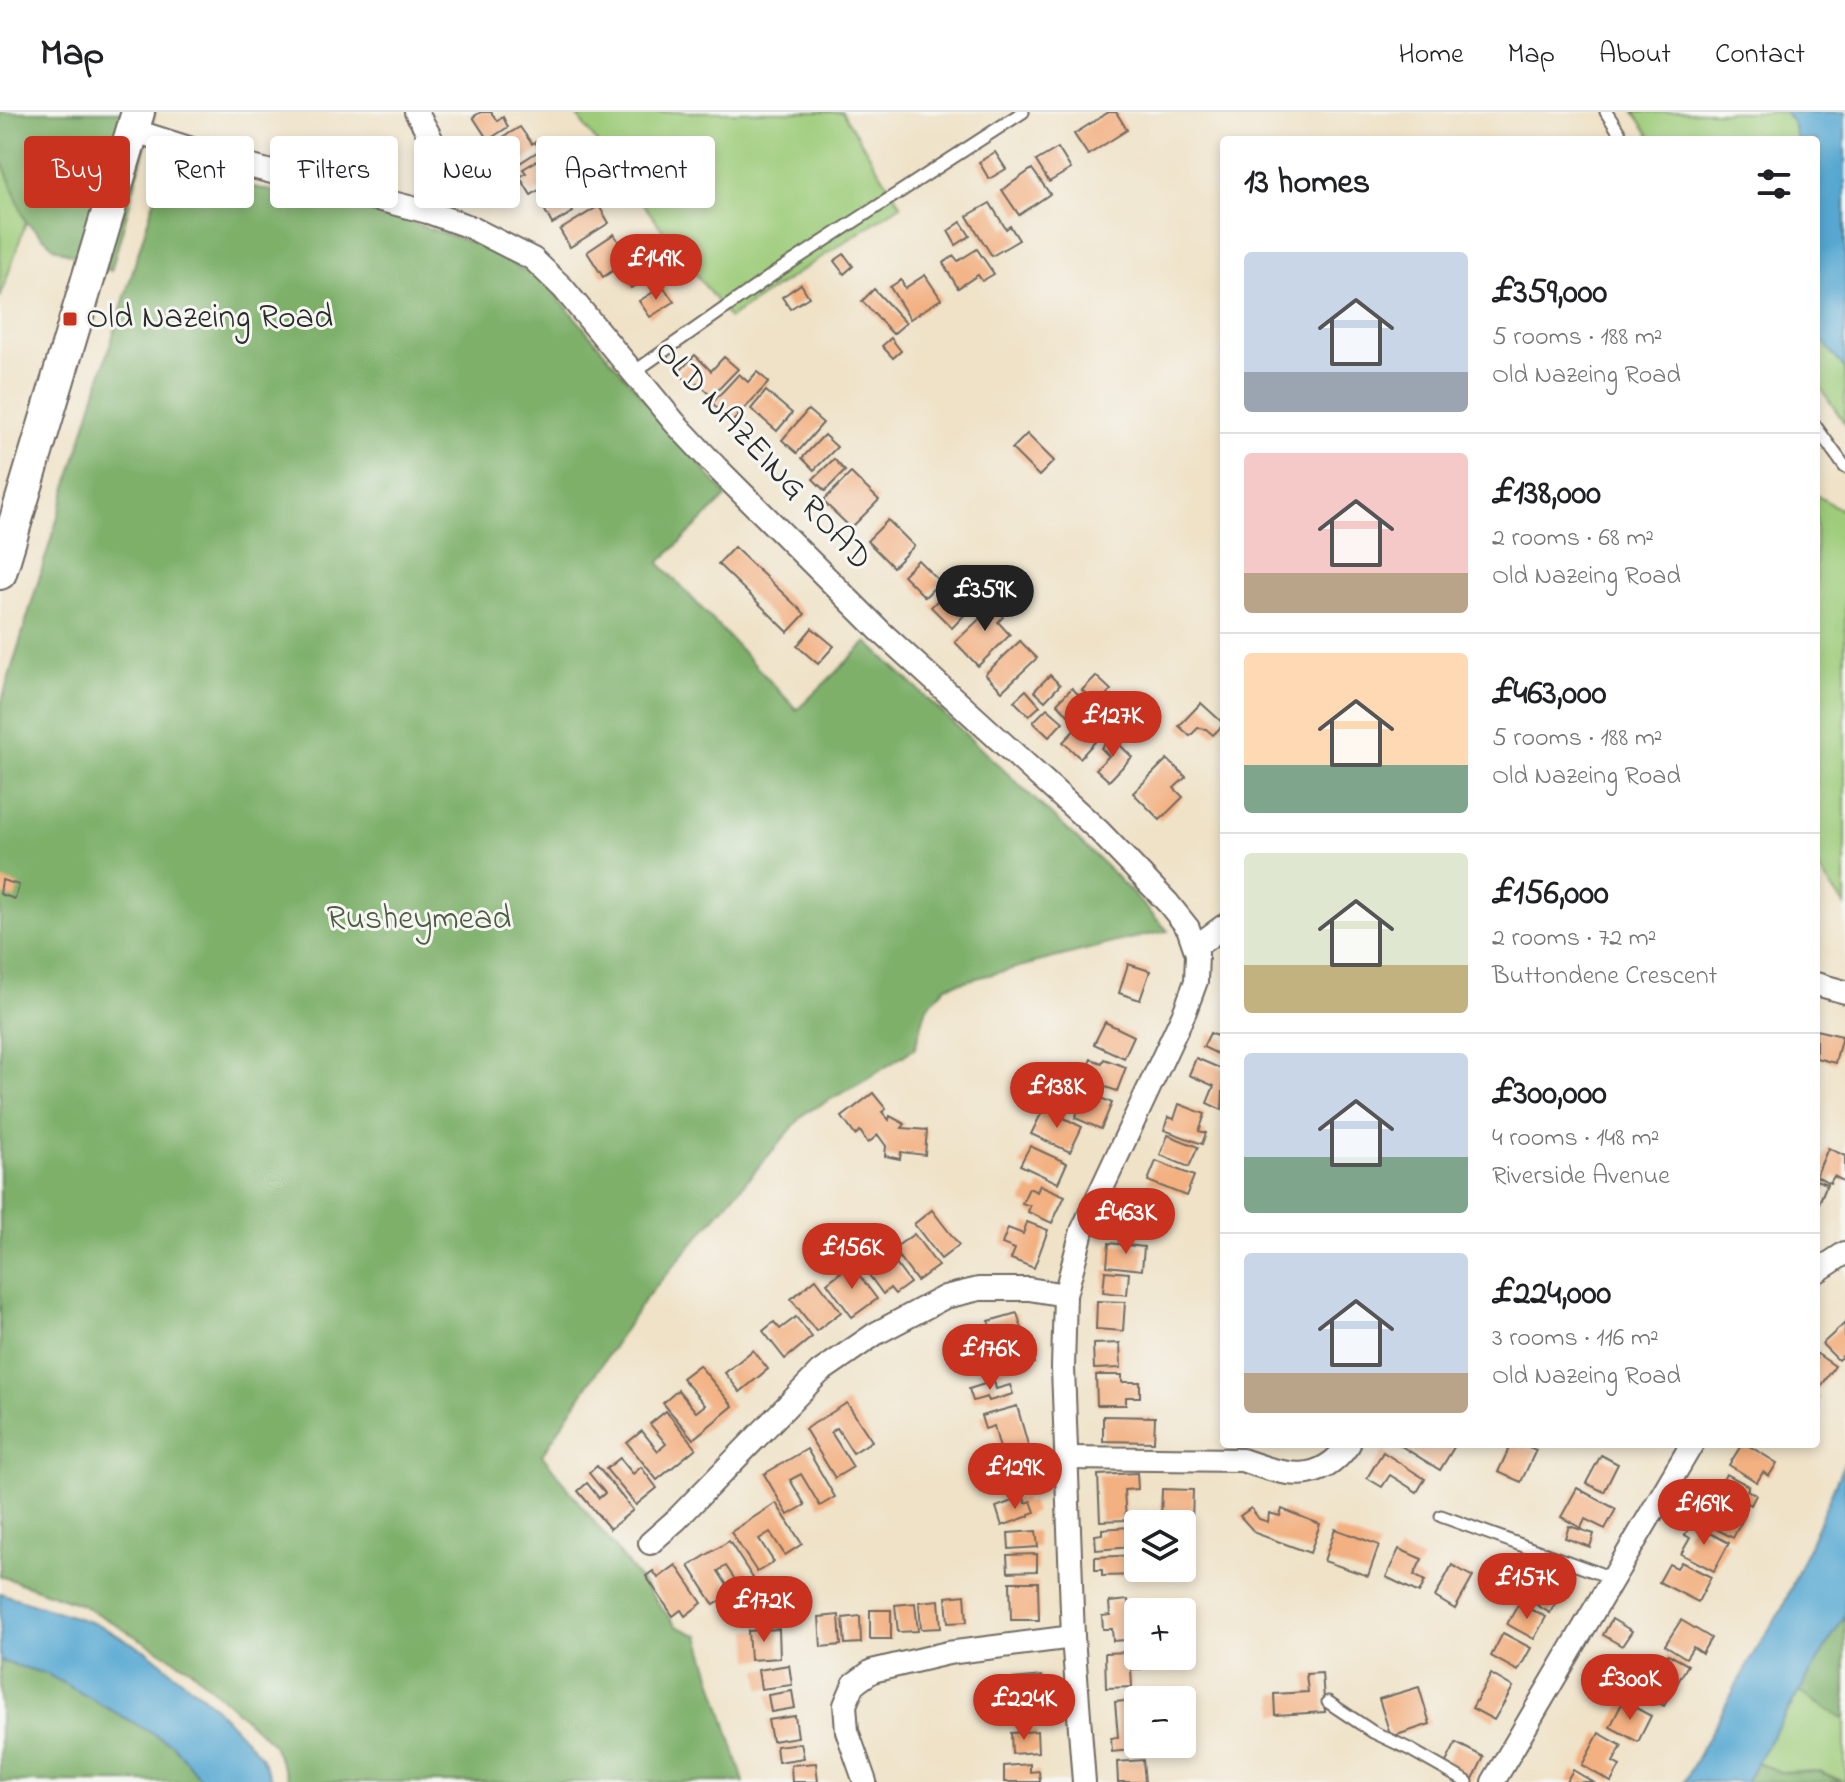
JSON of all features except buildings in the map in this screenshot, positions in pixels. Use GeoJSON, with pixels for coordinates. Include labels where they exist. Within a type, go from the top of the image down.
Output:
{"type":"FeatureCollection","features":[{"type":"Feature","properties":{"kind":"main road"},"geometry":{"type":"LineString","coordinates":[[0,573],[135,121]]}},
{"type":"Feature","properties":{"kind":"street"},"geometry":{"type":"LineString","coordinates":[[416,112],[437,152],[440,173],[438,189],[428,212]]}},
{"type":"Feature","properties":{"kind":"street","name":"OLD NAZEING ROAD"},"geometry":{"type":"LineString","coordinates":[[135,121],[229,161],[428,212],[480,231],[533,259],[563,288],[675,423],[717,468],[880,631],[1099,831],[1188,928],[1195,947]]}},
{"type":"Feature","properties":{"kind":"street"},"geometry":{"type":"LineString","coordinates":[[1084,1782],[1073,1637],[1063,1368],[1065,1295],[1082,1231],[1185,1011],[1196,981],[1195,947],[1220,929]]}},
{"type":"Feature","properties":{"kind":"street"},"geometry":{"type":"LineString","coordinates":[[1820,985],[1845,992]]}},
{"type":"Feature","properties":{"kind":"street"},"geometry":{"type":"LineString","coordinates":[[1820,1269],[1845,1253]]}},
{"type":"Feature","properties":{"kind":"street"},"geometry":{"type":"LineString","coordinates":[[650,1543],[820,1372],[875,1334],[945,1297],[979,1289],[1029,1289],[1065,1295]]}},
{"type":"Feature","properties":{"kind":"street"},"geometry":{"type":"LineString","coordinates":[[1067,1458],[1242,1460],[1300,1474],[1319,1472],[1338,1460],[1346,1448]]}},
{"type":"Feature","properties":{"kind":"street"},"geometry":{"type":"LineString","coordinates":[[1493,1782],[1690,1448]]}},
{"type":"Feature","properties":{"kind":"street"},"geometry":{"type":"LineString","coordinates":[[865,1782],[847,1731],[845,1705],[854,1684],[872,1671],[948,1653],[1073,1637]]}},
{"type":"Feature","properties":{"kind":"lane"},"geometry":{"type":"LineString","coordinates":[[634,372],[778,271],[1023,112]]}},
{"type":"Feature","properties":{"kind":"lane"},"geometry":{"type":"LineString","coordinates":[[1606,112],[1621,136]]}},
{"type":"Feature","properties":{"kind":"lane"},"geometry":{"type":"LineString","coordinates":[[1820,433],[1845,467]]}},
{"type":"Feature","properties":{"kind":"lane"},"geometry":{"type":"LineString","coordinates":[[1441,1516],[1612,1578]]}},
{"type":"Feature","properties":{"kind":"lane"},"geometry":{"type":"LineString","coordinates":[[1328,1702],[1373,1732],[1467,1782]]}},
{"type":"Feature","properties":{"kind":"green space"},"geometry":{"type":"Polygon","coordinates":[[[0,112],[155,112],[130,202],[130,136],[24,136],[24,208],[128,208],[111,271],[55,248],[26,222],[0,156],[0,112]]]}},
{"type":"Feature","properties":{"kind":"green space"},"geometry":{"type":"Polygon","coordinates":[[[574,112],[842,112],[901,205],[729,318],[646,208],[715,208],[715,136],[592,136],[574,112]]]}},
{"type":"Feature","properties":{"kind":"green space"},"geometry":{"type":"Polygon","coordinates":[[[1634,112],[1845,112],[1845,424],[1820,387],[1820,136],[1650,136],[1634,112]]]}},
{"type":"Feature","properties":{"kind":"green space"},"geometry":{"type":"Polygon","coordinates":[[[0,156],[26,222],[0,298],[0,156]]]}},
{"type":"Feature","properties":{"kind":"green space","name":"Rusheymead"},"geometry":{"type":"Polygon","coordinates":[[[254,187],[270,191],[270,208],[351,208],[398,218],[479,245],[545,282],[727,496],[659,563],[797,710],[867,642],[1106,866],[1168,931],[946,986],[927,1007],[915,1048],[861,1083],[805,1113],[644,1300],[542,1455],[676,1626],[699,1636],[744,1782],[290,1782],[272,1743],[189,1668],[82,1605],[0,1576],[0,707],[152,208],[254,208],[254,187]]]}},
{"type":"Feature","properties":{"kind":"green space"},"geometry":{"type":"Polygon","coordinates":[[[1820,497],[1845,512],[1845,906],[1820,872],[1820,497]]]}},
{"type":"Feature","properties":{"kind":"green space"},"geometry":{"type":"Polygon","coordinates":[[[1845,1615],[1845,1720],[1799,1692],[1845,1615]]]}},
{"type":"Feature","properties":{"kind":"green space"},"geometry":{"type":"Polygon","coordinates":[[[0,1661],[47,1674],[173,1745],[203,1782],[0,1782],[0,1661]]]}},
{"type":"Feature","properties":{"kind":"green space"},"geometry":{"type":"Polygon","coordinates":[[[1799,1692],[1845,1720],[1845,1782],[1819,1771],[1780,1772],[1757,1762],[1799,1692]]]}},
{"type":"Feature","properties":{"kind":"green space"},"geometry":{"type":"Polygon","coordinates":[[[1757,1762],[1780,1772],[1819,1771],[1841,1782],[1745,1782],[1757,1762]]]}},
{"type":"Feature","properties":{"kind":"water"},"geometry":{"type":"Polygon","coordinates":[[[1784,112],[1845,112],[1845,370],[1820,337],[1820,136],[1796,136],[1793,123],[1784,112]]]}},
{"type":"Feature","properties":{"kind":"water"},"geometry":{"type":"Polygon","coordinates":[[[1845,1461],[1845,1615],[1745,1782],[1684,1782],[1754,1653],[1782,1609],[1845,1461]]]}},
{"type":"Feature","properties":{"kind":"water"},"geometry":{"type":"Polygon","coordinates":[[[0,1593],[99,1625],[148,1652],[211,1703],[260,1755],[273,1782],[203,1782],[173,1745],[47,1674],[0,1661],[0,1593]]]}},
{"type":"Feature","properties":{"kind":"place","name":"Old Nazeing Road"},"geometry":{"type":"Point","coordinates":[70,319]}}]}
